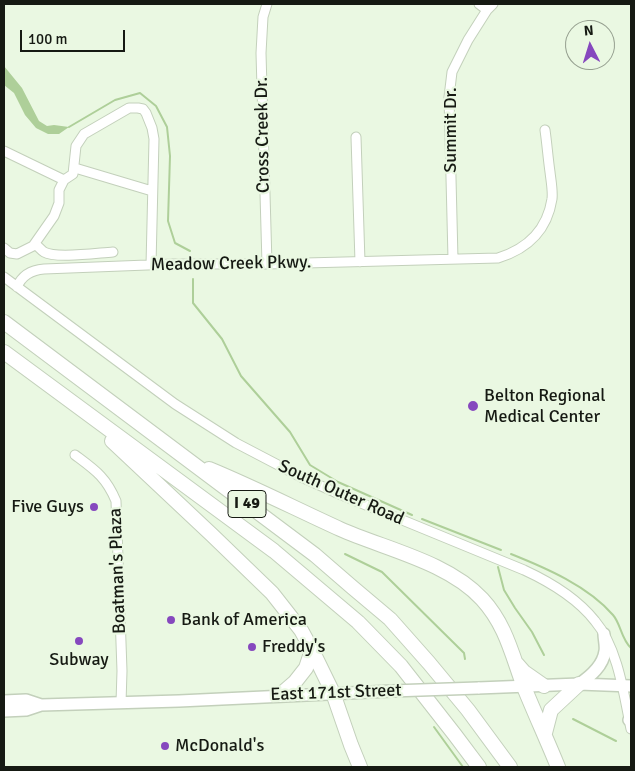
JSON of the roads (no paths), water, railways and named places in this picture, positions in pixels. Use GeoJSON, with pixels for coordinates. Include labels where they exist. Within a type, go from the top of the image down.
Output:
{"type":"FeatureCollection","features":[{"type":"Feature","properties":{"kind":"highway","name":"I 49"},"geometry":{"type":"LineString","coordinates":[[4,322],[315,555],[390,619],[468,710],[510,767]]}},
{"type":"Feature","properties":{"kind":"highway","name":"I 49"},"geometry":{"type":"LineString","coordinates":[[4,354],[274,551],[358,622],[401,666],[478,767]]}},
{"type":"Feature","properties":{"kind":"highway"},"geometry":{"type":"LineString","coordinates":[[4,354],[115,444],[272,593],[301,630],[312,650],[333,693],[360,767]]}},
{"type":"Feature","properties":{"kind":"highway"},"geometry":{"type":"LineString","coordinates":[[192,462],[231,478],[342,530],[429,564],[464,583],[482,598],[507,638],[524,686],[558,767]]}},
{"type":"Feature","properties":{"kind":"highway"},"geometry":{"type":"LineString","coordinates":[[280,695],[295,682],[306,668],[312,650]]}},
{"type":"Feature","properties":{"kind":"highway"},"geometry":{"type":"LineString","coordinates":[[516,662],[524,672],[544,686]]}},
{"type":"Feature","properties":{"kind":"highway"},"geometry":{"type":"LineString","coordinates":[[545,733],[551,710],[578,684]]}},
{"type":"Feature","properties":{"kind":"main road"},"geometry":{"type":"LineString","coordinates":[[578,684],[590,677],[601,663],[606,650],[604,634]]}},
{"type":"Feature","properties":{"kind":"main road","name":"East 171st Street"},"geometry":{"type":"LineString","coordinates":[[4,711],[26,710],[41,705],[280,695],[578,684],[627,686]]}},
{"type":"Feature","properties":{"kind":"main road","name":"East 171st Street"},"geometry":{"type":"LineString","coordinates":[[4,701],[26,700],[41,705]]}},
{"type":"Feature","properties":{"kind":"main road"},"geometry":{"type":"LineString","coordinates":[[4,706],[41,705]]}},
{"type":"Feature","properties":{"kind":"street","name":"Cross Creek Dr."},"geometry":{"type":"LineString","coordinates":[[264,4],[261,52],[267,264]]}},
{"type":"Feature","properties":{"kind":"street"},"geometry":{"type":"LineString","coordinates":[[479,4],[490,7]]}},
{"type":"Feature","properties":{"kind":"street","name":"Summit Dr."},"geometry":{"type":"LineString","coordinates":[[453,259],[449,97],[452,72],[468,40],[490,7]]}},
{"type":"Feature","properties":{"kind":"street"},"geometry":{"type":"LineString","coordinates":[[4,248],[10,253],[17,254],[35,244],[54,216],[59,203],[59,190],[64,180],[73,174],[76,146],[84,134],[129,108],[138,108],[143,109],[146,113],[154,139],[151,265]]}},
{"type":"Feature","properties":{"kind":"street","name":"Meadow Creek Pkwy."},"geometry":{"type":"LineString","coordinates":[[17,287],[26,275],[37,270],[151,265],[498,258],[510,254],[533,239],[547,216],[552,198],[552,185],[545,130]]}},
{"type":"Feature","properties":{"kind":"street"},"geometry":{"type":"LineString","coordinates":[[356,137],[360,262]]}},
{"type":"Feature","properties":{"kind":"street"},"geometry":{"type":"LineString","coordinates":[[4,151],[64,180]]}},
{"type":"Feature","properties":{"kind":"street"},"geometry":{"type":"LineString","coordinates":[[75,168],[152,191]]}},
{"type":"Feature","properties":{"kind":"street"},"geometry":{"type":"LineString","coordinates":[[35,244],[44,252],[51,254],[112,252]]}},
{"type":"Feature","properties":{"kind":"street","name":"South Outer Road"},"geometry":{"type":"LineString","coordinates":[[4,277],[175,404],[236,443],[338,494],[504,561],[554,586],[583,608],[596,621],[604,634],[627,686],[631,721]]}},
{"type":"Feature","properties":{"kind":"street","name":"Boatman's Plaza"},"geometry":{"type":"LineString","coordinates":[[75,455],[104,479],[116,501],[122,671],[121,702]]}},
{"type":"Feature","properties":{"kind":"waterway"},"geometry":{"type":"LineString","coordinates":[[69,127],[115,100],[140,93],[156,106],[167,127],[170,156],[168,221],[175,243],[190,251]]}},
{"type":"Feature","properties":{"kind":"waterway"},"geometry":{"type":"LineString","coordinates":[[193,279],[193,303],[222,339],[241,376],[290,432],[310,465],[338,482],[412,515]]}},
{"type":"Feature","properties":{"kind":"waterway"},"geometry":{"type":"LineString","coordinates":[[422,519],[501,550]]}},
{"type":"Feature","properties":{"kind":"waterway"},"geometry":{"type":"LineString","coordinates":[[345,554],[382,572],[464,653],[465,659]]}},
{"type":"Feature","properties":{"kind":"waterway"},"geometry":{"type":"LineString","coordinates":[[511,554],[566,579],[591,595],[613,615],[631,648]]}},
{"type":"Feature","properties":{"kind":"waterway"},"geometry":{"type":"LineString","coordinates":[[498,567],[504,590],[532,632],[544,655]]}},
{"type":"Feature","properties":{"kind":"waterway"},"geometry":{"type":"LineString","coordinates":[[573,719],[616,741]]}},
{"type":"Feature","properties":{"kind":"waterway"},"geometry":{"type":"LineString","coordinates":[[434,727],[463,767]]}},
{"type":"Feature","properties":{"kind":"place","name":"Belton Regional Medical Center"},"geometry":{"type":"Point","coordinates":[473,406]}},
{"type":"Feature","properties":{"kind":"place","name":"Five Guys"},"geometry":{"type":"Point","coordinates":[94,507]}},
{"type":"Feature","properties":{"kind":"place","name":"Bank of America"},"geometry":{"type":"Point","coordinates":[171,620]}},
{"type":"Feature","properties":{"kind":"place","name":"Subway"},"geometry":{"type":"Point","coordinates":[79,641]}},
{"type":"Feature","properties":{"kind":"place","name":"Freddy's"},"geometry":{"type":"Point","coordinates":[252,647]}},
{"type":"Feature","properties":{"kind":"place","name":"McDonald's"},"geometry":{"type":"Point","coordinates":[165,746]}}]}
